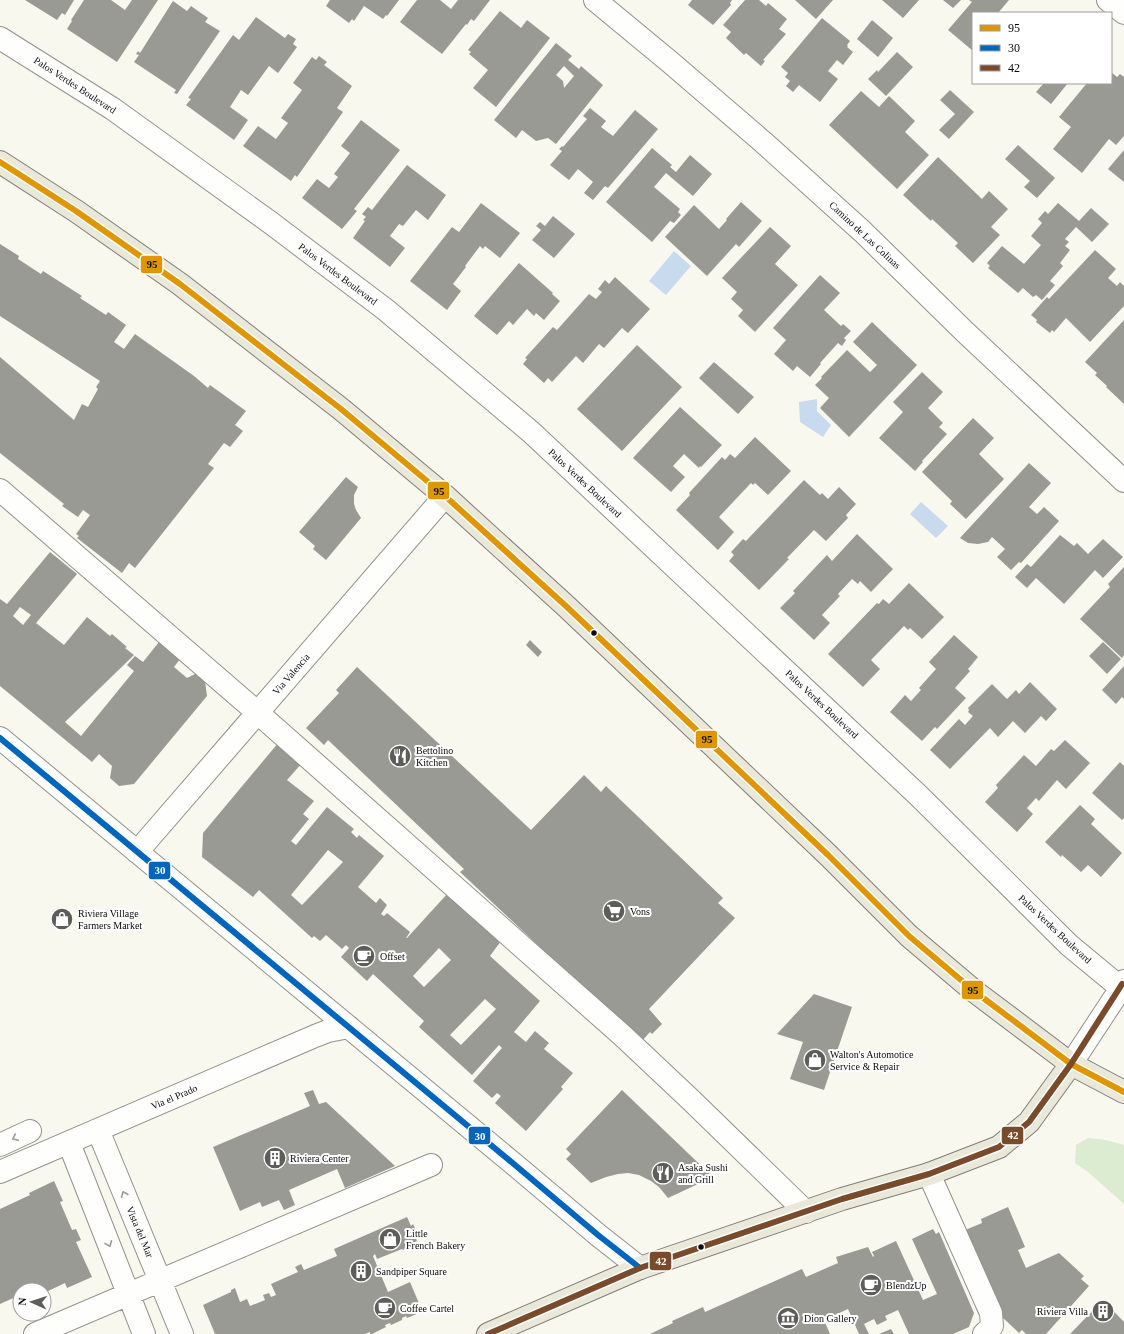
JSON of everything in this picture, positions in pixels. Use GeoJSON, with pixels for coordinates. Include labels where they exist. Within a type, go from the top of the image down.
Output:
{"type":"FeatureCollection","features":[{"type":"Feature","properties":{"kind":"main road"},"geometry":{"type":"LineString","coordinates":[[0,162],[76,211],[180,284],[324,395],[446,496],[567,607],[816,844],[909,936],[974,991],[1071,1064],[1124,1092]]}},
{"type":"Feature","properties":{"kind":"main road"},"geometry":{"type":"LineString","coordinates":[[488,1334],[640,1268],[855,1195],[929,1174],[999,1147],[1029,1122],[1071,1064]]}},
{"type":"Feature","properties":{"kind":"street","name":"Camino de Las Colinas"},"geometry":{"type":"LineString","coordinates":[[595,0],[758,137],[863,232],[965,332],[1124,481]]}},
{"type":"Feature","properties":{"kind":"street"},"geometry":{"type":"LineString","coordinates":[[1108,0],[1124,13]]}},
{"type":"Feature","properties":{"kind":"street","name":"Palos Verdes Boulevard"},"geometry":{"type":"LineString","coordinates":[[0,38],[113,109],[271,223],[386,310],[531,432],[919,796],[1069,945],[1122,984]]}},
{"type":"Feature","properties":{"kind":"street"},"geometry":{"type":"LineString","coordinates":[[0,490],[258,712],[623,1036],[806,1212]]}},
{"type":"Feature","properties":{"kind":"street","name":"Via Valencia"},"geometry":{"type":"LineString","coordinates":[[137,852],[446,496]]}},
{"type":"Feature","properties":{"kind":"street"},"geometry":{"type":"LineString","coordinates":[[0,738],[598,1235],[640,1268]]}},
{"type":"Feature","properties":{"kind":"street"},"geometry":{"type":"LineString","coordinates":[[1071,1064],[1122,984]]}},
{"type":"Feature","properties":{"kind":"street","name":"Via el Prado"},"geometry":{"type":"LineString","coordinates":[[0,1172],[315,1036],[328,1031],[349,1027]]}},
{"type":"Feature","properties":{"kind":"street","name":"Vista del Mar"},"geometry":{"type":"LineString","coordinates":[[98,1130],[182,1334]]}},
{"type":"Feature","properties":{"kind":"street"},"geometry":{"type":"LineString","coordinates":[[0,1145],[30,1131]]}},
{"type":"Feature","properties":{"kind":"street"},"geometry":{"type":"LineString","coordinates":[[69,1143],[144,1334]]}},
{"type":"Feature","properties":{"kind":"street"},"geometry":{"type":"LineString","coordinates":[[35,1334],[431,1165]]}},
{"type":"Feature","properties":{"kind":"street"},"geometry":{"type":"LineString","coordinates":[[929,1174],[991,1313],[992,1326],[984,1334]]}},
{"type":"Feature","properties":{"kind":"green space"},"geometry":{"type":"Polygon","coordinates":[[[1088,1138],[1106,1140],[1124,1145],[1124,1204],[1088,1172],[1075,1163],[1076,1145],[1088,1138]]]}},
{"type":"Feature","properties":{"kind":"water"},"geometry":{"type":"Polygon","coordinates":[[[674,251],[691,266],[666,295],[649,281],[674,251]]]}},
{"type":"Feature","properties":{"kind":"water"},"geometry":{"type":"Polygon","coordinates":[[[817,399],[817,411],[831,425],[823,437],[800,422],[799,402],[817,399]]]}},
{"type":"Feature","properties":{"kind":"water"},"geometry":{"type":"Polygon","coordinates":[[[921,502],[948,526],[936,538],[910,514],[921,502]]]}},
{"type":"Feature","properties":{"kind":"building"},"geometry":{"type":"Polygon","coordinates":[[[25,0],[74,0],[65,15],[62,13],[57,20],[25,0]]]}},
{"type":"Feature","properties":{"kind":"building"},"geometry":{"type":"Polygon","coordinates":[[[84,0],[111,0],[125,10],[132,0],[158,0],[117,62],[67,29],[84,0]]]}},
{"type":"Feature","properties":{"kind":"building"},"geometry":{"type":"Polygon","coordinates":[[[330,0],[399,0],[383,19],[364,6],[354,21],[352,19],[349,23],[326,6],[330,0]]]}},
{"type":"Feature","properties":{"kind":"building"},"geometry":{"type":"Polygon","coordinates":[[[417,0],[440,0],[451,9],[458,0],[490,0],[474,21],[471,19],[467,25],[466,24],[442,54],[400,22],[417,0]]]}},
{"type":"Feature","properties":{"kind":"building"},"geometry":{"type":"Polygon","coordinates":[[[692,0],[732,0],[730,3],[731,5],[713,25],[688,5],[692,0]]]}},
{"type":"Feature","properties":{"kind":"building"},"geometry":{"type":"Polygon","coordinates":[[[745,0],[759,0],[766,6],[768,3],[787,19],[779,29],[786,34],[763,60],[765,61],[761,66],[746,53],[744,55],[726,38],[731,32],[723,25],[745,0]]]}},
{"type":"Feature","properties":{"kind":"building"},"geometry":{"type":"Polygon","coordinates":[[[795,0],[833,0],[816,19],[795,0]]]}},
{"type":"Feature","properties":{"kind":"building"},"geometry":{"type":"Polygon","coordinates":[[[882,0],[919,0],[903,18],[882,0]]]}},
{"type":"Feature","properties":{"kind":"building"},"geometry":{"type":"Polygon","coordinates":[[[943,0],[961,0],[953,8],[943,0]]]}},
{"type":"Feature","properties":{"kind":"building"},"geometry":{"type":"Polygon","coordinates":[[[969,0],[1009,0],[999,12],[972,12],[972,50],[948,30],[972,2],[969,0]]]}},
{"type":"Feature","properties":{"kind":"building"},"geometry":{"type":"Polygon","coordinates":[[[173,1],[187,11],[191,6],[208,18],[205,22],[220,31],[177,94],[174,93],[176,90],[134,62],[139,55],[136,54],[138,51],[140,53],[173,1]]]}},
{"type":"Feature","properties":{"kind":"building"},"geometry":{"type":"Polygon","coordinates":[[[500,11],[521,28],[527,20],[550,38],[496,107],[473,88],[488,70],[469,54],[471,52],[468,50],[500,11]]]}},
{"type":"Feature","properties":{"kind":"building"},"geometry":{"type":"Polygon","coordinates":[[[256,17],[285,38],[288,34],[296,39],[293,44],[297,47],[278,73],[269,66],[248,95],[241,90],[230,107],[248,120],[234,140],[186,105],[191,99],[188,98],[233,35],[239,40],[256,17]]]}},
{"type":"Feature","properties":{"kind":"building"},"geometry":{"type":"Polygon","coordinates":[[[822,18],[850,41],[847,47],[853,52],[843,65],[837,60],[828,71],[838,79],[820,102],[799,85],[793,92],[786,86],[790,81],[785,77],[788,73],[781,67],[822,18]]]}},
{"type":"Feature","properties":{"kind":"building"},"geometry":{"type":"Polygon","coordinates":[[[872,20],[893,38],[878,57],[857,39],[872,20]]]}},
{"type":"Feature","properties":{"kind":"building"},"geometry":{"type":"Polygon","coordinates":[[[556,43],[572,56],[568,60],[579,69],[581,66],[603,85],[556,144],[548,138],[536,141],[522,130],[516,138],[494,120],[556,43]],[[564,66],[556,75],[563,81],[564,88],[574,76],[564,66]]]}},
{"type":"Feature","properties":{"kind":"building"},"geometry":{"type":"Polygon","coordinates":[[[897,52],[913,67],[886,96],[868,79],[877,70],[878,72],[897,52]]]}},
{"type":"Feature","properties":{"kind":"building"},"geometry":{"type":"Polygon","coordinates":[[[319,56],[327,62],[324,65],[352,86],[337,108],[343,112],[297,177],[295,175],[291,181],[243,146],[258,126],[276,139],[288,123],[281,118],[302,90],[293,83],[312,57],[316,60],[319,56]]]}},
{"type":"Feature","properties":{"kind":"building"},"geometry":{"type":"Polygon","coordinates":[[[1112,73],[1117,77],[1120,74],[1124,77],[1124,136],[1116,145],[1109,139],[1082,173],[1053,149],[1071,127],[1059,117],[1086,84],[1112,84],[1112,73]]]}},
{"type":"Feature","properties":{"kind":"building"},"geometry":{"type":"Polygon","coordinates":[[[1043,84],[1067,84],[1051,104],[1036,92],[1043,84]]]}},
{"type":"Feature","properties":{"kind":"building"},"geometry":{"type":"Polygon","coordinates":[[[950,90],[974,112],[949,139],[939,130],[955,114],[940,100],[950,90]]]}},
{"type":"Feature","properties":{"kind":"building"},"geometry":{"type":"Polygon","coordinates":[[[861,91],[879,107],[889,96],[915,121],[905,132],[929,155],[897,189],[829,125],[861,91]]]}},
{"type":"Feature","properties":{"kind":"building"},"geometry":{"type":"Polygon","coordinates":[[[590,108],[606,121],[601,127],[613,136],[635,110],[658,129],[608,188],[605,186],[593,200],[584,193],[593,182],[578,169],[569,180],[550,165],[562,151],[559,149],[562,146],[563,147],[587,119],[583,116],[590,108]]]}},
{"type":"Feature","properties":{"kind":"building"},"geometry":{"type":"Polygon","coordinates":[[[361,120],[400,150],[354,209],[357,211],[342,229],[302,198],[317,179],[329,188],[338,177],[334,174],[350,153],[341,146],[361,120]]]}},
{"type":"Feature","properties":{"kind":"building"},"geometry":{"type":"Polygon","coordinates":[[[1018,145],[1055,178],[1037,198],[1024,187],[1030,181],[1005,159],[1018,145]]]}},
{"type":"Feature","properties":{"kind":"building"},"geometry":{"type":"Polygon","coordinates":[[[652,148],[672,165],[670,167],[676,172],[690,155],[712,174],[693,196],[666,173],[654,187],[680,209],[678,212],[681,215],[674,223],[670,221],[652,242],[606,202],[652,148]]]}},
{"type":"Feature","properties":{"kind":"building"},"geometry":{"type":"Polygon","coordinates":[[[1124,150],[1124,182],[1108,169],[1124,150]]]}},
{"type":"Feature","properties":{"kind":"building"},"geometry":{"type":"Polygon","coordinates":[[[938,157],[982,199],[989,191],[1008,209],[991,227],[1000,235],[973,263],[955,246],[958,243],[903,195],[938,157]]]}},
{"type":"Feature","properties":{"kind":"building"},"geometry":{"type":"Polygon","coordinates":[[[407,165],[446,195],[428,220],[416,210],[403,226],[399,224],[390,236],[405,248],[390,267],[353,238],[365,221],[363,220],[366,217],[362,214],[368,207],[372,210],[407,165]]]}},
{"type":"Feature","properties":{"kind":"building"},"geometry":{"type":"Polygon","coordinates":[[[741,202],[762,221],[739,247],[736,244],[707,276],[665,237],[694,205],[719,229],[741,202]]]}},
{"type":"Feature","properties":{"kind":"building"},"geometry":{"type":"Polygon","coordinates":[[[481,203],[520,233],[500,258],[485,246],[483,249],[480,246],[453,284],[461,291],[447,310],[410,281],[452,227],[459,232],[481,203]]]}},
{"type":"Feature","properties":{"kind":"building"},"geometry":{"type":"Polygon","coordinates":[[[1058,203],[1079,221],[1091,208],[1109,224],[1092,242],[1076,227],[1065,239],[1069,242],[1065,246],[1070,250],[1060,263],[1063,266],[1050,281],[1055,285],[1042,300],[1036,295],[1033,297],[1023,288],[1018,293],[988,268],[990,266],[987,263],[1002,246],[1024,264],[1041,245],[1031,236],[1042,223],[1038,219],[1045,211],[1048,214],[1058,203]]]}},
{"type":"Feature","properties":{"kind":"building"},"geometry":{"type":"Polygon","coordinates":[[[553,216],[575,234],[554,258],[532,240],[541,230],[536,226],[540,222],[545,226],[553,216]]]}},
{"type":"Feature","properties":{"kind":"building"},"geometry":{"type":"Polygon","coordinates":[[[770,227],[791,246],[775,264],[798,285],[755,332],[738,316],[743,310],[731,299],[737,292],[722,278],[770,227]]]}},
{"type":"Feature","properties":{"kind":"building"},"geometry":{"type":"Polygon","coordinates":[[[0,244],[19,256],[18,259],[41,274],[43,271],[82,296],[80,298],[106,315],[108,312],[126,325],[114,342],[124,349],[135,334],[194,376],[208,388],[210,385],[246,411],[235,425],[243,431],[230,447],[224,443],[208,464],[214,468],[135,568],[129,563],[122,573],[77,538],[79,536],[76,534],[90,515],[83,510],[78,517],[62,506],[64,504],[0,453],[0,357],[74,420],[82,404],[88,407],[98,389],[96,387],[100,381],[0,316],[0,244]]]}},
{"type":"Feature","properties":{"kind":"building"},"geometry":{"type":"Polygon","coordinates":[[[1095,250],[1116,269],[1108,278],[1117,286],[1120,282],[1124,286],[1124,306],[1090,342],[1066,318],[1054,332],[1052,330],[1050,333],[1036,322],[1037,320],[1031,315],[1047,297],[1049,299],[1095,250]]]}},
{"type":"Feature","properties":{"kind":"building"},"geometry":{"type":"Polygon","coordinates":[[[519,263],[560,301],[544,320],[536,313],[534,316],[527,309],[513,325],[509,321],[497,335],[474,316],[519,263]]]}},
{"type":"Feature","properties":{"kind":"building"},"geometry":{"type":"Polygon","coordinates":[[[820,275],[840,293],[824,310],[841,326],[843,324],[851,331],[844,338],[846,340],[842,346],[838,343],[810,377],[797,366],[793,371],[774,354],[786,340],[773,328],[820,275]]]}},
{"type":"Feature","properties":{"kind":"building"},"geometry":{"type":"Polygon","coordinates":[[[615,277],[650,309],[628,333],[622,328],[604,348],[599,344],[583,363],[576,356],[552,382],[548,378],[544,383],[523,364],[527,359],[525,358],[553,327],[557,330],[589,294],[596,299],[602,292],[598,289],[605,280],[609,284],[615,277]]]}},
{"type":"Feature","properties":{"kind":"building"},"geometry":{"type":"Polygon","coordinates":[[[1124,320],[1124,404],[1106,387],[1107,386],[1095,375],[1097,373],[1085,362],[1124,320]]]}},
{"type":"Feature","properties":{"kind":"building"},"geometry":{"type":"Polygon","coordinates":[[[872,322],[917,365],[849,437],[820,408],[829,398],[815,385],[847,350],[870,372],[877,365],[853,342],[872,322]]]}},
{"type":"Feature","properties":{"kind":"building"},"geometry":{"type":"Polygon","coordinates":[[[637,345],[682,387],[622,451],[577,409],[637,345]]]}},
{"type":"Feature","properties":{"kind":"building"},"geometry":{"type":"Polygon","coordinates":[[[714,362],[754,397],[738,414],[699,378],[714,362]]]}},
{"type":"Feature","properties":{"kind":"building"},"geometry":{"type":"Polygon","coordinates":[[[922,372],[943,392],[928,408],[943,423],[939,427],[947,434],[922,461],[923,462],[915,471],[879,438],[903,412],[893,402],[922,372]]]}},
{"type":"Feature","properties":{"kind":"building"},"geometry":{"type":"Polygon","coordinates":[[[680,407],[722,445],[699,468],[684,454],[673,466],[685,477],[671,492],[633,458],[680,407]]]}},
{"type":"Feature","properties":{"kind":"building"},"geometry":{"type":"Polygon","coordinates":[[[973,418],[994,438],[979,454],[1004,479],[966,519],[950,504],[952,501],[922,472],[973,418]]]}},
{"type":"Feature","properties":{"kind":"building"},"geometry":{"type":"Polygon","coordinates":[[[755,437],[791,471],[768,495],[755,483],[753,485],[751,483],[719,517],[734,532],[718,550],[676,510],[690,495],[689,493],[722,457],[725,460],[730,454],[735,458],[755,437]]]}},
{"type":"Feature","properties":{"kind":"building"},"geometry":{"type":"Polygon","coordinates":[[[1029,463],[1051,483],[1029,507],[1037,514],[1044,507],[1059,521],[1021,563],[1019,562],[1011,570],[997,557],[1005,549],[992,537],[988,542],[978,544],[968,543],[960,538],[1029,463]]]}},
{"type":"Feature","properties":{"kind":"building"},"geometry":{"type":"Polygon","coordinates":[[[346,477],[358,487],[354,495],[354,504],[361,518],[326,560],[313,549],[315,546],[299,532],[346,477]]]}},
{"type":"Feature","properties":{"kind":"building"},"geometry":{"type":"Polygon","coordinates":[[[804,480],[820,495],[822,493],[828,499],[839,487],[856,504],[846,515],[848,518],[826,541],[814,530],[759,590],[729,561],[734,555],[731,552],[743,539],[746,541],[804,480]]]}},
{"type":"Feature","properties":{"kind":"building"},"geometry":{"type":"Polygon","coordinates":[[[857,534],[893,569],[871,592],[860,581],[858,584],[852,579],[838,594],[840,596],[822,615],[830,623],[814,640],[780,608],[795,593],[793,591],[827,555],[832,561],[857,534]]]}},
{"type":"Feature","properties":{"kind":"building"},"geometry":{"type":"Polygon","coordinates":[[[1060,535],[1074,546],[1077,543],[1088,554],[1103,539],[1123,557],[1103,578],[1095,570],[1064,604],[1036,578],[1027,588],[1015,577],[1027,564],[1031,567],[1060,535]]]}},
{"type":"Feature","properties":{"kind":"building"},"geometry":{"type":"Polygon","coordinates":[[[50,552],[77,574],[36,623],[64,645],[87,617],[110,636],[112,634],[134,655],[65,722],[81,736],[134,671],[127,665],[135,656],[143,662],[159,642],[180,659],[174,667],[187,678],[197,673],[205,681],[207,696],[134,784],[119,786],[110,778],[112,766],[99,754],[92,762],[0,686],[0,599],[7,604],[50,552]],[[20,607],[13,616],[23,625],[31,615],[20,607]]]}},
{"type":"Feature","properties":{"kind":"building"},"geometry":{"type":"Polygon","coordinates":[[[1124,567],[1124,655],[1122,658],[1080,619],[1110,587],[1108,584],[1124,567]]]}},
{"type":"Feature","properties":{"kind":"building"},"geometry":{"type":"Polygon","coordinates":[[[909,583],[944,617],[922,639],[910,628],[908,630],[904,626],[871,660],[880,669],[863,687],[828,654],[877,603],[879,604],[883,599],[889,604],[909,583]]]}},
{"type":"Feature","properties":{"kind":"building"},"geometry":{"type":"Polygon","coordinates":[[[954,635],[978,657],[968,669],[970,671],[955,688],[966,698],[937,729],[935,727],[922,741],[890,712],[905,695],[911,701],[921,690],[919,688],[936,669],[929,662],[954,635]]]}},
{"type":"Feature","properties":{"kind":"building"},"geometry":{"type":"Polygon","coordinates":[[[530,640],[542,652],[538,657],[526,645],[530,640]]]}},
{"type":"Feature","properties":{"kind":"building"},"geometry":{"type":"Polygon","coordinates":[[[1103,642],[1121,659],[1107,674],[1089,656],[1103,642]]]}},
{"type":"Feature","properties":{"kind":"building"},"geometry":{"type":"Polygon","coordinates":[[[1124,666],[1124,699],[1122,697],[1116,704],[1102,690],[1124,666]]]}},
{"type":"Feature","properties":{"kind":"building","name":"Vons"},"geometry":{"type":"Polygon","coordinates":[[[357,667],[531,830],[584,775],[601,792],[606,786],[723,898],[718,903],[735,918],[649,1009],[662,1024],[652,1034],[650,1032],[641,1042],[460,872],[464,869],[328,740],[324,745],[306,728],[339,693],[336,690],[357,667]]]}},
{"type":"Feature","properties":{"kind":"building"},"geometry":{"type":"Polygon","coordinates":[[[1030,682],[1057,709],[1046,721],[1041,716],[1025,733],[1013,721],[998,737],[990,728],[950,769],[930,750],[959,719],[965,725],[973,716],[968,712],[968,708],[992,684],[1007,699],[1016,690],[1019,694],[1030,682]]]}},
{"type":"Feature","properties":{"kind":"building"},"geometry":{"type":"Polygon","coordinates":[[[1065,740],[1090,763],[1066,789],[1057,780],[1039,801],[1036,798],[1027,808],[1033,814],[1017,832],[985,802],[998,788],[996,785],[1024,755],[1036,766],[1051,749],[1054,751],[1065,740]]]}},
{"type":"Feature","properties":{"kind":"building"},"geometry":{"type":"Polygon","coordinates":[[[279,742],[303,762],[287,780],[314,801],[303,814],[309,819],[291,841],[296,845],[327,807],[354,829],[351,832],[357,838],[359,835],[384,856],[358,887],[376,903],[380,898],[387,905],[381,914],[384,916],[387,913],[410,932],[406,938],[448,893],[501,941],[490,956],[540,1001],[514,1032],[526,1042],[535,1031],[549,1043],[544,1049],[573,1073],[561,1087],[563,1089],[526,1131],[495,1103],[501,1096],[497,1093],[492,1098],[473,1081],[502,1048],[499,1045],[472,1075],[419,1027],[424,1021],[373,974],[367,981],[341,957],[349,948],[346,945],[342,949],[326,935],[320,941],[314,936],[312,938],[259,890],[253,897],[202,857],[203,833],[279,742]],[[328,850],[291,895],[302,905],[343,862],[328,850]],[[439,948],[413,976],[424,987],[451,960],[439,948]],[[485,999],[450,1035],[461,1045],[496,1009],[485,999]]]}},
{"type":"Feature","properties":{"kind":"building"},"geometry":{"type":"Polygon","coordinates":[[[1120,762],[1124,766],[1124,818],[1122,820],[1092,793],[1120,762]]]}},
{"type":"Feature","properties":{"kind":"building"},"geometry":{"type":"Polygon","coordinates":[[[1080,805],[1095,819],[1091,824],[1122,853],[1101,877],[1088,865],[1081,872],[1062,855],[1061,857],[1045,842],[1080,805]]]}},
{"type":"Feature","properties":{"kind":"building","name":"Walton's Automotice Service & Repair"},"geometry":{"type":"Polygon","coordinates":[[[814,994],[852,1007],[824,1090],[790,1079],[803,1042],[777,1034],[814,994]]]}},
{"type":"Feature","properties":{"kind":"building","name":"Riviera Center"},"geometry":{"type":"Polygon","coordinates":[[[313,1090],[319,1104],[326,1102],[395,1166],[345,1188],[337,1169],[289,1190],[295,1205],[284,1210],[279,1200],[262,1207],[260,1202],[240,1211],[213,1147],[310,1106],[304,1093],[313,1090]]]}},
{"type":"Feature","properties":{"kind":"building"},"geometry":{"type":"Polygon","coordinates":[[[622,1090],[713,1177],[668,1198],[659,1187],[639,1175],[628,1173],[618,1174],[591,1183],[566,1159],[571,1154],[566,1149],[622,1090]]]}},
{"type":"Feature","properties":{"kind":"building"},"geometry":{"type":"Polygon","coordinates":[[[54,1181],[63,1201],[60,1202],[72,1230],[76,1229],[81,1240],[76,1242],[92,1277],[67,1288],[65,1283],[52,1289],[52,1282],[12,1282],[12,1299],[0,1304],[0,1209],[30,1195],[29,1193],[54,1181]]]}},
{"type":"Feature","properties":{"kind":"building"},"geometry":{"type":"Polygon","coordinates":[[[1008,1207],[1025,1247],[1018,1250],[1026,1268],[1059,1253],[1084,1276],[1081,1279],[1089,1286],[1046,1334],[1026,1334],[1022,1330],[1019,1333],[1000,1315],[963,1231],[982,1223],[981,1219],[1008,1207]]]}},
{"type":"Feature","properties":{"kind":"building"},"geometry":{"type":"Polygon","coordinates":[[[407,1217],[411,1226],[413,1224],[418,1235],[415,1236],[417,1241],[411,1244],[413,1246],[377,1259],[375,1254],[373,1256],[388,1292],[410,1282],[421,1308],[418,1310],[419,1313],[407,1318],[406,1316],[402,1318],[402,1320],[391,1325],[390,1323],[385,1325],[386,1327],[372,1334],[370,1334],[370,1332],[365,1334],[215,1334],[203,1305],[231,1292],[231,1290],[235,1288],[240,1302],[247,1299],[250,1306],[265,1300],[263,1295],[269,1293],[271,1297],[276,1295],[271,1284],[298,1272],[295,1267],[301,1264],[304,1270],[337,1256],[334,1249],[407,1217]]]}},
{"type":"Feature","properties":{"kind":"building"},"geometry":{"type":"Polygon","coordinates":[[[933,1229],[936,1234],[939,1232],[974,1313],[969,1327],[953,1334],[909,1334],[898,1310],[885,1316],[887,1320],[877,1325],[874,1319],[864,1324],[869,1334],[859,1334],[848,1309],[824,1320],[830,1334],[650,1334],[673,1323],[672,1321],[703,1307],[705,1312],[802,1269],[806,1277],[838,1263],[836,1257],[868,1247],[873,1257],[872,1252],[896,1241],[923,1300],[937,1294],[912,1239],[933,1229]]]}},
{"type":"Feature","properties":{"kind":"building","name":"Riviera Villa"},"geometry":{"type":"Polygon","coordinates":[[[1103,1300],[1124,1322],[1124,1334],[1070,1334],[1103,1300]]]}},
{"type":"Feature","properties":{"kind":"building"},"geometry":{"type":"Polygon","coordinates":[[[891,1329],[894,1334],[879,1334],[891,1329]]]}},
{"type":"Feature","properties":{"kind":"transit line","name":"95"},"geometry":{"type":"LineString","coordinates":[[0,162],[76,211],[180,284],[341,409],[445,496],[567,607],[828,855],[909,936],[974,991],[1071,1064],[1124,1092]]}},
{"type":"Feature","properties":{"kind":"transit line","name":"30"},"geometry":{"type":"LineString","coordinates":[[0,738],[598,1235],[640,1268]]}},
{"type":"Feature","properties":{"kind":"transit line","name":"42"},"geometry":{"type":"LineString","coordinates":[[488,1334],[640,1268],[842,1199],[929,1174],[999,1147],[1029,1122],[1071,1064],[1122,984]]}},
{"type":"Feature","properties":{"kind":"place","name":"Bettolino Kitchen"},"geometry":{"type":"Point","coordinates":[400,756]}},
{"type":"Feature","properties":{"kind":"place","name":"Vons"},"geometry":{"type":"Point","coordinates":[614,911]}},
{"type":"Feature","properties":{"kind":"place","name":"Riviera Village Farmers Market"},"geometry":{"type":"Point","coordinates":[62,919]}},
{"type":"Feature","properties":{"kind":"place","name":"Offset"},"geometry":{"type":"Point","coordinates":[364,956]}},
{"type":"Feature","properties":{"kind":"place","name":"Walton's Automotice Service & Repair"},"geometry":{"type":"Point","coordinates":[815,1060]}},
{"type":"Feature","properties":{"kind":"place","name":"Riviera Center"},"geometry":{"type":"Point","coordinates":[275,1158]}},
{"type":"Feature","properties":{"kind":"place","name":"Asaka Sushi and Grill"},"geometry":{"type":"Point","coordinates":[663,1173]}},
{"type":"Feature","properties":{"kind":"place","name":"Little French Bakery"},"geometry":{"type":"Point","coordinates":[390,1239]}},
{"type":"Feature","properties":{"kind":"place","name":"Sandpiper Square"},"geometry":{"type":"Point","coordinates":[361,1271]}},
{"type":"Feature","properties":{"kind":"place","name":"BlendzUp"},"geometry":{"type":"Point","coordinates":[871,1285]}},
{"type":"Feature","properties":{"kind":"place","name":"Coffee Cartel"},"geometry":{"type":"Point","coordinates":[385,1308]}},
{"type":"Feature","properties":{"kind":"place","name":"Riviera Villa"},"geometry":{"type":"Point","coordinates":[1103,1311]}},
{"type":"Feature","properties":{"kind":"place","name":"Dion Gallery"},"geometry":{"type":"Point","coordinates":[788,1318]}}]}
